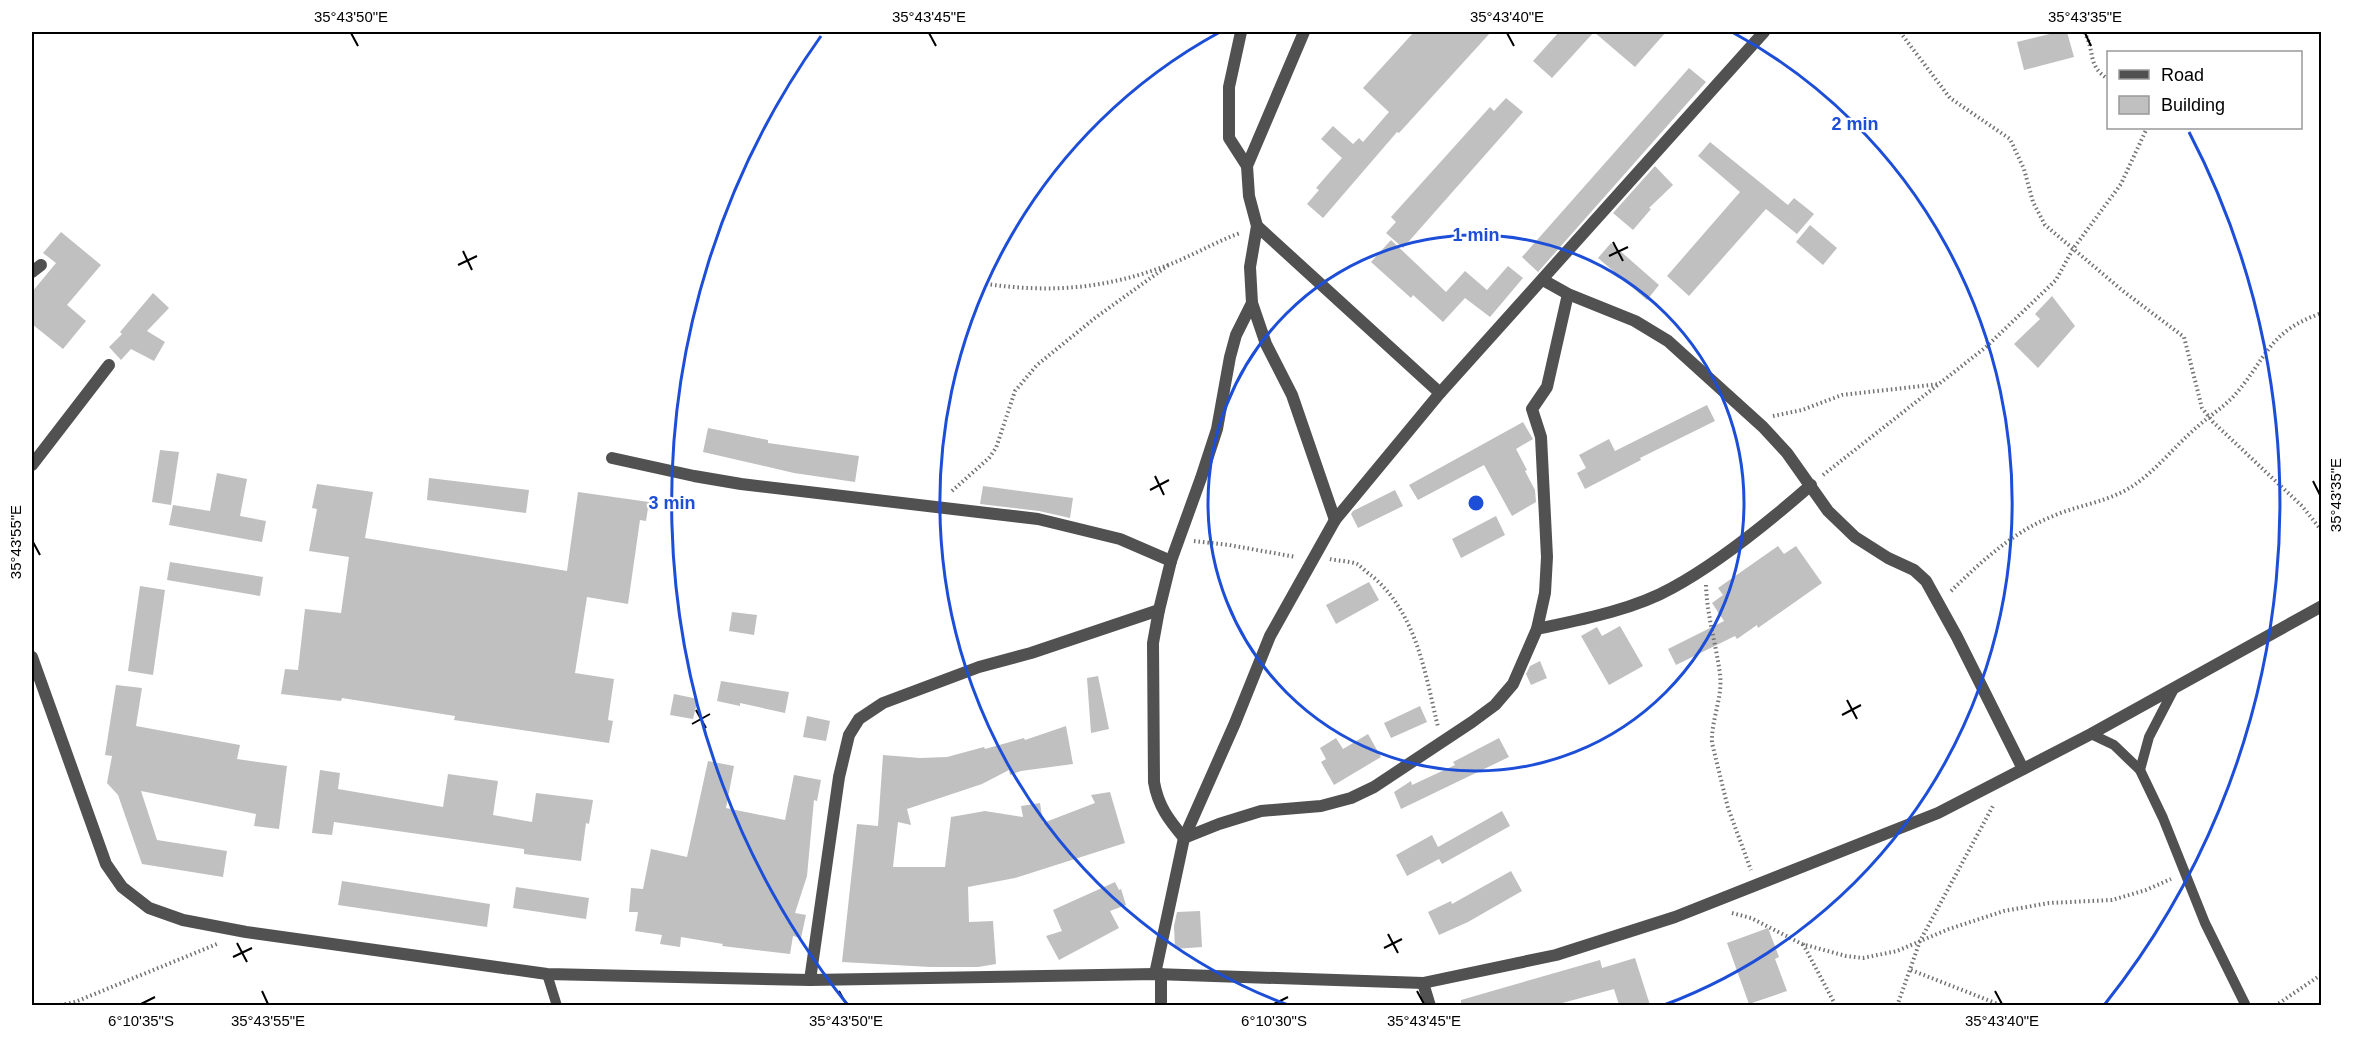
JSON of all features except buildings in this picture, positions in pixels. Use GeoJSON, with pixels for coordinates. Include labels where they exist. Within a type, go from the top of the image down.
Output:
{"type":"FeatureCollection","features":[{"type":"Feature","properties":{"kind":"street"},"geometry":{"type":"LineString","coordinates":[[1241,32],[1229,87],[1229,138],[1247,166]]}},
{"type":"Feature","properties":{"kind":"street"},"geometry":{"type":"LineString","coordinates":[[1304,32],[1247,166],[1249,196],[1257,226],[1250,267],[1252,303],[1266,344],[1292,395],[1335,520]]}},
{"type":"Feature","properties":{"kind":"street"},"geometry":{"type":"LineString","coordinates":[[1161,1005],[1158,974],[1184,838],[1235,723],[1270,636],[1335,520],[1440,393],[1764,32]]}},
{"type":"Feature","properties":{"kind":"street"},"geometry":{"type":"LineString","coordinates":[[1257,226],[1440,393]]}},
{"type":"Feature","properties":{"kind":"street"},"geometry":{"type":"LineString","coordinates":[[1543,280],[1568,294],[1635,321],[1668,341],[1755,419],[1787,453],[1828,511],[1855,537],[1888,558],[1914,570],[1926,581],[2024,769]]}},
{"type":"Feature","properties":{"kind":"street"},"geometry":{"type":"LineString","coordinates":[[1184,838],[1261,811],[1321,806],[1352,798],[1374,787],[1495,705],[1513,684],[1537,628],[1545,593],[1547,557],[1541,437],[1532,409],[1547,387],[1568,294]]}},
{"type":"Feature","properties":{"kind":"street"},"geometry":{"type":"LineString","coordinates":[[1184,838],[1164,814],[1154,782],[1153,643],[1171,561],[1216,429],[1236,335],[1252,303]]}},
{"type":"Feature","properties":{"kind":"street"},"geometry":{"type":"LineString","coordinates":[[32,465],[109,365]]}},
{"type":"Feature","properties":{"kind":"street"},"geometry":{"type":"LineString","coordinates":[[612,458],[694,477],[741,484],[1038,519],[1082,528],[1128,542],[1171,561]]}},
{"type":"Feature","properties":{"kind":"street"},"geometry":{"type":"LineString","coordinates":[[1537,628],[1592,617],[1671,589],[1706,567],[1783,510],[1811,484]]}},
{"type":"Feature","properties":{"kind":"street"},"geometry":{"type":"LineString","coordinates":[[32,657],[106,864],[122,887],[149,908],[183,920],[246,932],[547,974],[810,980],[1158,974],[1423,983],[1556,955],[1675,917],[1938,813],[2091,734],[2322,606]]}},
{"type":"Feature","properties":{"kind":"street"},"geometry":{"type":"LineString","coordinates":[[810,980],[839,777],[849,735],[859,719],[883,703],[979,667],[1159,610]]}},
{"type":"Feature","properties":{"kind":"street"},"geometry":{"type":"LineString","coordinates":[[1423,983],[1430,1005]]}},
{"type":"Feature","properties":{"kind":"lane"},"geometry":{"type":"LineString","coordinates":[[2140,770],[2149,737],[2175,687]]}},
{"type":"Feature","properties":{"kind":"lane"},"geometry":{"type":"LineString","coordinates":[[2091,734],[2124,752],[2140,770],[2163,818],[2205,923],[2246,1005]]}},
{"type":"Feature","properties":{"kind":"lane"},"geometry":{"type":"LineString","coordinates":[[547,974],[557,1005]]}},
{"type":"Feature","properties":{"kind":"path"},"geometry":{"type":"LineString","coordinates":[[1900,32],[1950,98],[2010,139],[2024,169],[2033,202],[2045,225],[2123,291],[2184,337],[2202,408],[2302,506],[2322,531]]}},
{"type":"Feature","properties":{"kind":"path"},"geometry":{"type":"LineString","coordinates":[[2084,32],[2091,50],[2092,63],[2097,72],[2107,78]]}},
{"type":"Feature","properties":{"kind":"path"},"geometry":{"type":"LineString","coordinates":[[1811,484],[1986,347],[2056,280],[2073,249],[2121,184],[2148,129]]}},
{"type":"Feature","properties":{"kind":"path"},"geometry":{"type":"LineString","coordinates":[[986,285],[1026,290],[1083,288],[1148,272],[1257,226]]}},
{"type":"Feature","properties":{"kind":"path"},"geometry":{"type":"LineString","coordinates":[[936,506],[988,458],[1001,436],[1015,391],[1037,365],[1095,318],[1170,264]]}},
{"type":"Feature","properties":{"kind":"path"},"geometry":{"type":"LineString","coordinates":[[1939,603],[1986,558],[2024,531],[2052,516],[2121,494],[2137,483],[2229,401],[2279,335],[2296,324],[2322,313]]}},
{"type":"Feature","properties":{"kind":"path"},"geometry":{"type":"LineString","coordinates":[[1755,419],[1802,410],[1842,396],[1940,384]]}},
{"type":"Feature","properties":{"kind":"path"},"geometry":{"type":"LineString","coordinates":[[1179,538],[1357,564],[1387,589],[1404,615],[1426,673],[1441,742]]}},
{"type":"Feature","properties":{"kind":"path"},"geometry":{"type":"LineString","coordinates":[[1706,567],[1708,616],[1720,674],[1712,743],[1728,808],[1757,885]]}},
{"type":"Feature","properties":{"kind":"path"},"geometry":{"type":"LineString","coordinates":[[1897,1005],[1920,941],[2008,777]]}},
{"type":"Feature","properties":{"kind":"path"},"geometry":{"type":"LineString","coordinates":[[1723,912],[1751,918],[1802,944],[1846,956],[1863,958],[1897,951],[1949,928],[2004,911],[2049,903],[2112,900],[2127,897],[2185,872]]}},
{"type":"Feature","properties":{"kind":"path"},"geometry":{"type":"LineString","coordinates":[[56,1005],[75,1002],[246,932]]}},
{"type":"Feature","properties":{"kind":"path"},"geometry":{"type":"LineString","coordinates":[[1802,944],[1836,1005]]}},
{"type":"Feature","properties":{"kind":"path"},"geometry":{"type":"LineString","coordinates":[[1911,970],[2003,1005]]}},
{"type":"Feature","properties":{"kind":"path"},"geometry":{"type":"LineString","coordinates":[[2275,1005],[2322,974]]}}]}
